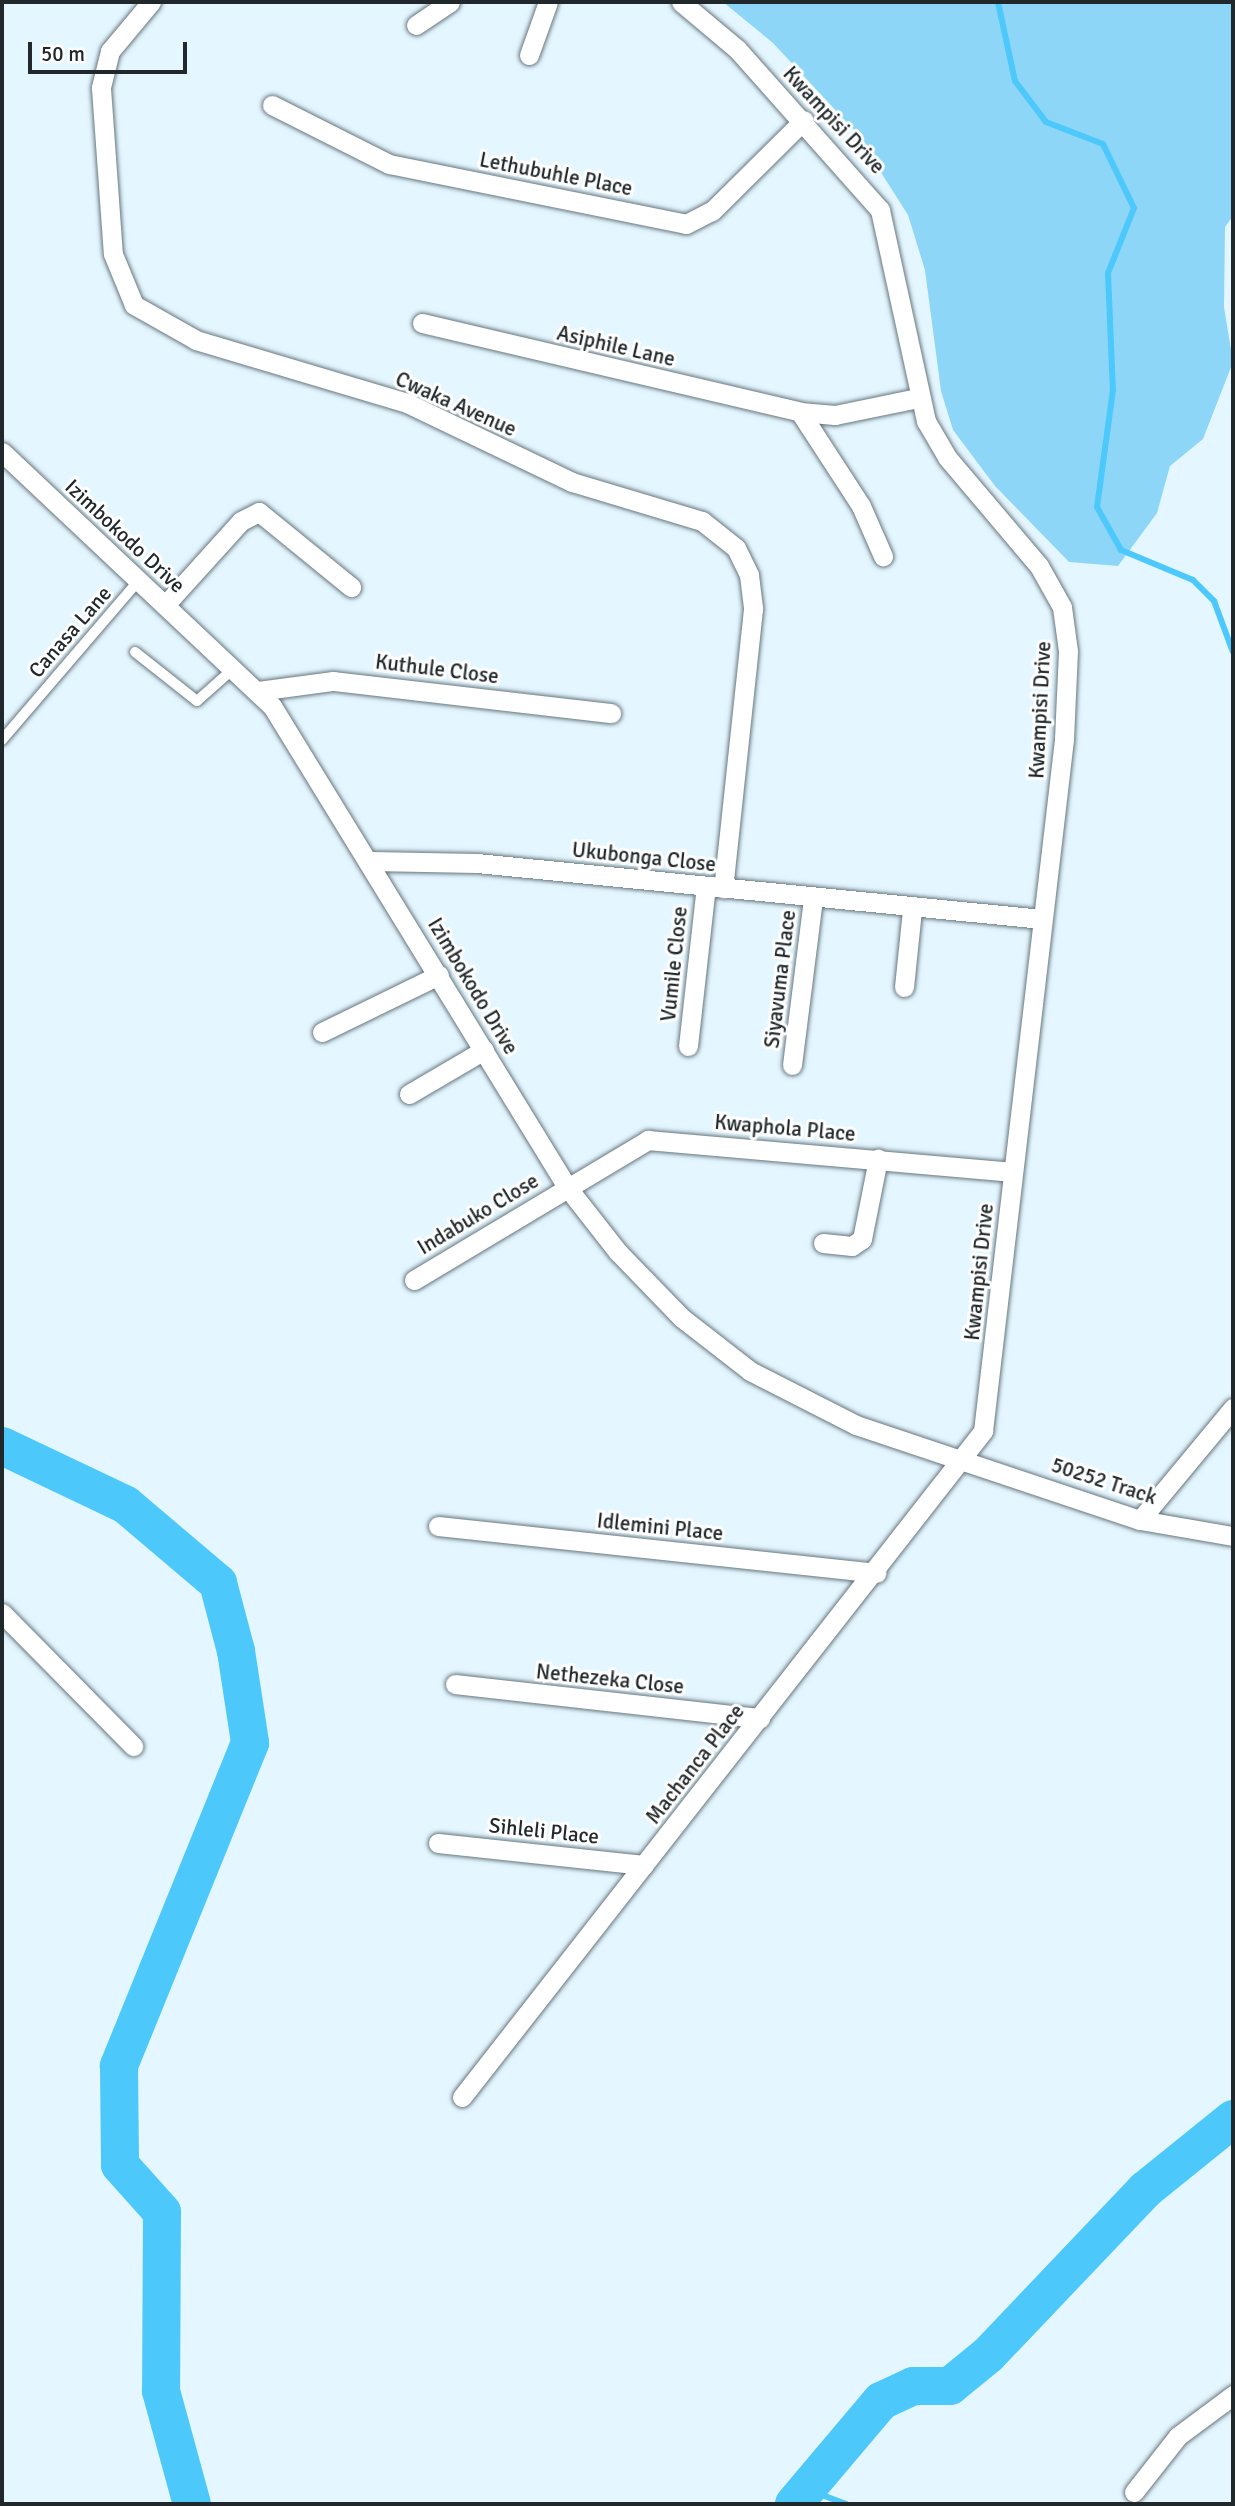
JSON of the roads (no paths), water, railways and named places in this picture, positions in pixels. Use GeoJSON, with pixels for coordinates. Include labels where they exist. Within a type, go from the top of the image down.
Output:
{"type":"FeatureCollection","features":[{"type":"Feature","properties":{"kind":"street","name":"Cwaka Avenue"},"geometry":{"type":"LineString","coordinates":[[151,2],[110,51],[101,88],[113,254],[134,305],[196,340],[407,403],[572,482],[702,521],[736,548],[749,575],[753,609],[714,887]]}},
{"type":"Feature","properties":{"kind":"street"},"geometry":{"type":"LineString","coordinates":[[416,25],[450,2]]}},
{"type":"Feature","properties":{"kind":"street"},"geometry":{"type":"LineString","coordinates":[[529,55],[548,2]]}},
{"type":"Feature","properties":{"kind":"street","name":"Kwampisi Drive"},"geometry":{"type":"LineString","coordinates":[[681,2],[804,120],[880,210],[918,398],[947,457],[1039,566],[1062,607],[1068,685],[987,1418],[964,1459]]}},
{"type":"Feature","properties":{"kind":"street","name":"Lethubuhle Place"},"geometry":{"type":"LineString","coordinates":[[272,106],[389,164],[686,224],[712,211],[804,120]]}},
{"type":"Feature","properties":{"kind":"street","name":"Asiphile Lane"},"geometry":{"type":"LineString","coordinates":[[422,323],[800,412],[835,415],[918,398]]}},
{"type":"Feature","properties":{"kind":"street"},"geometry":{"type":"LineString","coordinates":[[800,412],[861,506],[883,556]]}},
{"type":"Feature","properties":{"kind":"street","name":"Izimbokodo Drive"},"geometry":{"type":"LineString","coordinates":[[2,452],[258,691],[371,861],[567,1187],[651,1289],[750,1371],[856,1425],[964,1459]]}},
{"type":"Feature","properties":{"kind":"street"},"geometry":{"type":"LineString","coordinates":[[166,604],[241,522],[259,512],[351,587]]}},
{"type":"Feature","properties":{"kind":"street","name":"Kuthule Close"},"geometry":{"type":"LineString","coordinates":[[258,691],[333,681],[611,713]]}},
{"type":"Feature","properties":{"kind":"street","name":"Ukubonga Close"},"geometry":{"type":"LineString","coordinates":[[371,861],[477,863],[912,909],[1042,919]]}},
{"type":"Feature","properties":{"kind":"street","name":"Vumile Close"},"geometry":{"type":"LineString","coordinates":[[688,1046],[714,887]]}},
{"type":"Feature","properties":{"kind":"street","name":"Siyavuma Place"},"geometry":{"type":"LineString","coordinates":[[792,1065],[813,899]]}},
{"type":"Feature","properties":{"kind":"street"},"geometry":{"type":"LineString","coordinates":[[904,987],[912,909]]}},
{"type":"Feature","properties":{"kind":"street"},"geometry":{"type":"LineString","coordinates":[[322,1031],[439,975]]}},
{"type":"Feature","properties":{"kind":"street"},"geometry":{"type":"LineString","coordinates":[[409,1094],[484,1050]]}},
{"type":"Feature","properties":{"kind":"street","name":"Kwaphola Place"},"geometry":{"type":"LineString","coordinates":[[567,1187],[648,1140],[1013,1172]]}},
{"type":"Feature","properties":{"kind":"street"},"geometry":{"type":"LineString","coordinates":[[823,1243],[852,1247],[862,1239],[878,1159]]}},
{"type":"Feature","properties":{"kind":"street","name":"Indabuko Close"},"geometry":{"type":"LineString","coordinates":[[414,1280],[567,1187]]}},
{"type":"Feature","properties":{"kind":"street"},"geometry":{"type":"LineString","coordinates":[[1140,1520],[1233,1408]]}},
{"type":"Feature","properties":{"kind":"street","name":"50252 Track"},"geometry":{"type":"LineString","coordinates":[[964,1459],[1140,1520],[1233,1536]]}},
{"type":"Feature","properties":{"kind":"street","name":"Machanca Place"},"geometry":{"type":"LineString","coordinates":[[462,2097],[964,1459]]}},
{"type":"Feature","properties":{"kind":"street","name":"Idlemini Place"},"geometry":{"type":"LineString","coordinates":[[438,1526],[876,1573]]}},
{"type":"Feature","properties":{"kind":"street"},"geometry":{"type":"LineString","coordinates":[[2,1613],[133,1746]]}},
{"type":"Feature","properties":{"kind":"street","name":"Nethezeka Close"},"geometry":{"type":"LineString","coordinates":[[455,1684],[760,1718]]}},
{"type":"Feature","properties":{"kind":"street","name":"Sihleli Place"},"geometry":{"type":"LineString","coordinates":[[438,1843],[644,1865]]}},
{"type":"Feature","properties":{"kind":"street"},"geometry":{"type":"LineString","coordinates":[[1134,2492],[1162,2451],[1233,2395]]}},
{"type":"Feature","properties":{"kind":"lane","name":"Canasa Lane"},"geometry":{"type":"LineString","coordinates":[[2,740],[140,580]]}},
{"type":"Feature","properties":{"kind":"lane"},"geometry":{"type":"LineString","coordinates":[[135,652],[193,700],[209,695],[234,668]]}},
{"type":"Feature","properties":{"kind":"waterway"},"geometry":{"type":"LineString","coordinates":[[998,2],[1015,81],[1046,122],[1103,144],[1134,208],[1108,273],[1113,390],[1097,507],[1121,550],[1193,580],[1214,601],[1233,652]]}},
{"type":"Feature","properties":{"kind":"waterway"},"geometry":{"type":"LineString","coordinates":[[2,1446],[126,1505],[218,1583],[236,1651],[250,1743],[119,2066],[120,2165],[162,2212],[161,2391],[192,2504]]}},
{"type":"Feature","properties":{"kind":"waterway"},"geometry":{"type":"LineString","coordinates":[[794,2504],[881,2401],[913,2386],[950,2386],[988,2355],[1145,2190],[1233,2119]]}},
{"type":"Feature","properties":{"kind":"waterway"},"geometry":{"type":"LineString","coordinates":[[806,2489],[846,2504]]}}]}
